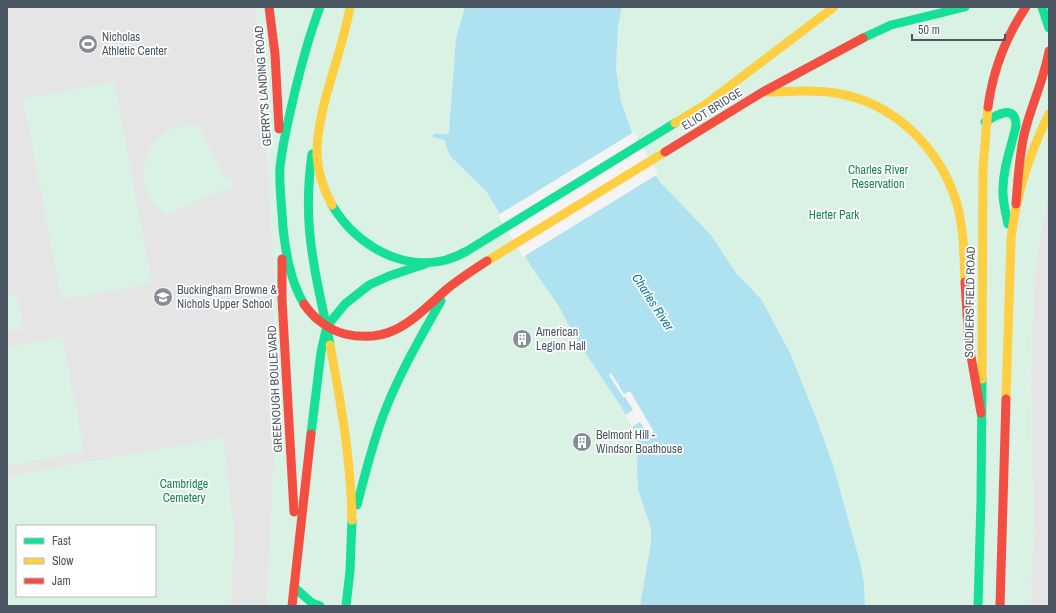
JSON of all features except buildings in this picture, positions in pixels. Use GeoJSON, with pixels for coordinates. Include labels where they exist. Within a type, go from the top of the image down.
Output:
{"type":"FeatureCollection","features":[{"type":"Feature","properties":{"kind":"main road","name":"GERRY'S LANDING ROAD"},"geometry":{"type":"LineString","coordinates":[[269,7],[275,54],[280,164]]}},
{"type":"Feature","properties":{"kind":"main road","name":"GREENOUGH BOULEVARD"},"geometry":{"type":"LineString","coordinates":[[297,559],[282,298],[283,216],[280,164],[299,72],[308,40],[320,7]]}},
{"type":"Feature","properties":{"kind":"main road"},"geometry":{"type":"LineString","coordinates":[[350,7],[343,40],[322,113],[318,138],[318,167],[324,187],[341,218],[358,237],[380,252],[392,257],[405,260],[433,262]]}},
{"type":"Feature","properties":{"kind":"main road","name":"ELIOT BRIDGE"},"geometry":{"type":"LineString","coordinates":[[433,262],[452,258],[475,246],[672,126],[714,98],[834,7]]}},
{"type":"Feature","properties":{"kind":"main road","name":"ELIOT BRIDGE"},"geometry":{"type":"LineString","coordinates":[[327,326],[338,331],[354,335],[372,336],[389,332],[414,319],[447,289],[485,262],[761,92],[829,54],[883,28],[921,17],[965,7]]}},
{"type":"Feature","properties":{"kind":"main road","name":"SOLDIERS FIELD ROAD"},"geometry":{"type":"LineString","coordinates":[[978,606],[981,500],[983,168],[985,122],[989,91],[997,63],[1018,18],[1026,7]]}},
{"type":"Feature","properties":{"kind":"main road"},"geometry":{"type":"LineString","coordinates":[[1042,7],[1049,28]]}},
{"type":"Feature","properties":{"kind":"main road"},"geometry":{"type":"LineString","coordinates":[[1000,606],[1011,239],[1023,141],[1028,121],[1044,75],[1049,50]]}},
{"type":"Feature","properties":{"kind":"main road"},"geometry":{"type":"LineString","coordinates":[[761,92],[838,93],[864,100],[887,111],[904,123],[921,138],[936,158],[952,187],[959,211],[962,229],[969,345],[981,413]]}},
{"type":"Feature","properties":{"kind":"main road"},"geometry":{"type":"LineString","coordinates":[[985,122],[997,114],[1004,112],[1013,115],[1016,120],[1016,126],[1006,165],[1004,184],[1004,202],[1011,239]]}},
{"type":"Feature","properties":{"kind":"main road","name":"GREENOUGH BOULEVARD"},"geometry":{"type":"LineString","coordinates":[[322,113],[312,152],[308,202],[313,258],[327,326],[348,452],[352,488],[352,558],[347,601]]}},
{"type":"Feature","properties":{"kind":"main road"},"geometry":{"type":"LineString","coordinates":[[1016,204],[1028,164],[1049,114]]}},
{"type":"Feature","properties":{"kind":"main road"},"geometry":{"type":"LineString","coordinates":[[283,216],[288,258],[298,291],[312,313],[327,326]]}},
{"type":"Feature","properties":{"kind":"main road","name":"GREENOUGH BOULEVARD"},"geometry":{"type":"LineString","coordinates":[[292,606],[321,352],[327,326],[345,304],[369,285],[389,276],[433,262]]}},
{"type":"Feature","properties":{"kind":"main road","name":"GREENOUGH BOULEVARD"},"geometry":{"type":"LineString","coordinates":[[353,522],[374,442],[393,392],[414,349],[447,289]]}},
{"type":"Feature","properties":{"kind":"main road"},"geometry":{"type":"LineString","coordinates":[[294,587],[312,603],[320,606]]}},
{"type":"Feature","properties":{"kind":"main road"},"geometry":{"type":"LineString","coordinates":[[331,605],[347,601]]}},
{"type":"Feature","properties":{"kind":"shaded area","name":"Buckingham Browne & Nichols Upper School"},"geometry":{"type":"Polygon","coordinates":[[[7,7],[256,7],[263,72],[274,272],[277,404],[267,606],[230,606],[234,529],[92,461],[7,477],[7,7]]]}},
{"type":"Feature","properties":{"kind":"shaded area"},"geometry":{"type":"Polygon","coordinates":[[[1049,184],[1049,606],[1030,606],[1033,535],[1031,377],[1032,327],[1036,260],[1049,184]]]}},
{"type":"Feature","properties":{"kind":"green space"},"geometry":{"type":"Polygon","coordinates":[[[256,7],[465,7],[456,38],[449,131],[448,134],[444,134],[441,138],[447,144],[450,156],[486,191],[525,256],[558,305],[580,345],[620,405],[635,432],[638,443],[638,490],[651,528],[651,542],[640,606],[267,606],[277,404],[274,272],[263,72],[256,7]]]}},
{"type":"Feature","properties":{"kind":"green space","name":"Herter Park"},"geometry":{"type":"Polygon","coordinates":[[[622,7],[1049,7],[1049,184],[1036,260],[1032,327],[1031,377],[1033,535],[1030,606],[865,606],[864,584],[833,465],[818,423],[761,299],[736,273],[711,235],[660,182],[642,153],[632,133],[621,101],[616,69],[618,25],[622,7]]]}},
{"type":"Feature","properties":{"kind":"green space"},"geometry":{"type":"Polygon","coordinates":[[[114,82],[152,283],[62,300],[23,99],[114,82]]]}},
{"type":"Feature","properties":{"kind":"green space"},"geometry":{"type":"Polygon","coordinates":[[[198,124],[224,177],[229,178],[232,181],[232,188],[226,192],[220,190],[166,215],[154,204],[148,195],[145,186],[145,164],[148,154],[159,137],[168,131],[183,126],[198,124]]]}},
{"type":"Feature","properties":{"kind":"green space"},"geometry":{"type":"Polygon","coordinates":[[[16,294],[24,329],[7,332],[7,296],[16,294]]]}},
{"type":"Feature","properties":{"kind":"green space"},"geometry":{"type":"Polygon","coordinates":[[[62,337],[84,451],[7,466],[7,348],[62,337]]]}},
{"type":"Feature","properties":{"kind":"green space","name":"Cambridge Cemetery"},"geometry":{"type":"Polygon","coordinates":[[[223,438],[234,529],[230,606],[7,606],[7,477],[223,438]]]}},
{"type":"Feature","properties":{"kind":"water","name":"Charles River"},"geometry":{"type":"Polygon","coordinates":[[[465,7],[622,7],[618,25],[616,69],[621,101],[632,133],[642,153],[660,182],[711,235],[736,273],[761,299],[790,353],[833,465],[861,566],[864,583],[865,606],[640,606],[651,542],[651,528],[638,490],[638,443],[635,432],[620,405],[580,345],[558,305],[531,266],[486,191],[450,156],[444,140],[433,137],[433,134],[448,134],[449,131],[456,38],[465,7]]]}},
{"type":"Feature","properties":{"kind":"pier"},"geometry":{"type":"Polygon","coordinates":[[[634,132],[658,174],[523,257],[498,215],[634,132]]]}},
{"type":"Feature","properties":{"kind":"pier"},"geometry":{"type":"Polygon","coordinates":[[[611,373],[624,394],[630,391],[654,432],[648,435],[640,422],[632,427],[625,415],[633,410],[609,375],[611,373]]]}},
{"type":"Feature","properties":{"kind":"traffic: fast"},"geometry":{"type":"LineString","coordinates":[[304,304],[295,286],[287,257],[280,190],[280,167],[286,133],[300,73],[320,7]]}},
{"type":"Feature","properties":{"kind":"traffic: fast"},"geometry":{"type":"LineString","coordinates":[[863,38],[891,25],[965,7]]}},
{"type":"Feature","properties":{"kind":"traffic: fast"},"geometry":{"type":"LineString","coordinates":[[1042,7],[1049,28]]}},
{"type":"Feature","properties":{"kind":"traffic: fast"},"geometry":{"type":"LineString","coordinates":[[985,122],[994,116],[1005,113],[1013,115],[1015,119],[1016,126],[1005,168],[1003,185],[1008,224]]}},
{"type":"Feature","properties":{"kind":"traffic: fast"},"geometry":{"type":"LineString","coordinates":[[332,205],[357,236],[373,247],[391,256],[409,261],[429,263],[448,259],[467,251],[675,123]]}},
{"type":"Feature","properties":{"kind":"traffic: fast"},"geometry":{"type":"LineString","coordinates":[[312,154],[309,180],[311,245],[330,345]]}},
{"type":"Feature","properties":{"kind":"traffic: fast"},"geometry":{"type":"LineString","coordinates":[[311,434],[321,352],[327,326],[345,304],[369,285],[389,276],[425,264]]}},
{"type":"Feature","properties":{"kind":"traffic: fast"},"geometry":{"type":"LineString","coordinates":[[357,505],[375,438],[395,386],[441,301]]}},
{"type":"Feature","properties":{"kind":"traffic: fast"},"geometry":{"type":"LineString","coordinates":[[978,606],[982,379]]}},
{"type":"Feature","properties":{"kind":"traffic: fast"},"geometry":{"type":"LineString","coordinates":[[346,606],[350,571],[352,520]]}},
{"type":"Feature","properties":{"kind":"traffic: fast"},"geometry":{"type":"LineString","coordinates":[[294,587],[312,603],[320,606]]}},
{"type":"Feature","properties":{"kind":"traffic: slow"},"geometry":{"type":"LineString","coordinates":[[332,205],[320,175],[317,156],[318,138],[325,101],[350,7]]}},
{"type":"Feature","properties":{"kind":"traffic: slow"},"geometry":{"type":"LineString","coordinates":[[675,123],[706,104],[834,7]]}},
{"type":"Feature","properties":{"kind":"traffic: slow"},"geometry":{"type":"LineString","coordinates":[[765,92],[818,91],[856,98],[877,106],[895,117],[912,131],[939,164],[957,204],[964,252],[965,282]]}},
{"type":"Feature","properties":{"kind":"traffic: slow"},"geometry":{"type":"LineString","coordinates":[[982,379],[983,168],[988,107]]}},
{"type":"Feature","properties":{"kind":"traffic: slow"},"geometry":{"type":"LineString","coordinates":[[1006,399],[1011,239],[1013,223],[1024,175],[1035,144],[1049,114]]}},
{"type":"Feature","properties":{"kind":"traffic: slow"},"geometry":{"type":"LineString","coordinates":[[487,261],[665,152]]}},
{"type":"Feature","properties":{"kind":"traffic: slow"},"geometry":{"type":"LineString","coordinates":[[330,345],[342,410],[348,454],[352,520]]}},
{"type":"Feature","properties":{"kind":"traffic: jam"},"geometry":{"type":"LineString","coordinates":[[269,7],[275,54],[279,129]]}},
{"type":"Feature","properties":{"kind":"traffic: jam"},"geometry":{"type":"LineString","coordinates":[[988,107],[993,80],[1001,55],[1012,30],[1026,7]]}},
{"type":"Feature","properties":{"kind":"traffic: jam"},"geometry":{"type":"LineString","coordinates":[[665,152],[761,93],[863,38]]}},
{"type":"Feature","properties":{"kind":"traffic: jam"},"geometry":{"type":"LineString","coordinates":[[1016,204],[1021,149],[1049,51]]}},
{"type":"Feature","properties":{"kind":"traffic: jam"},"geometry":{"type":"LineString","coordinates":[[282,259],[282,299],[294,512]]}},
{"type":"Feature","properties":{"kind":"traffic: jam"},"geometry":{"type":"LineString","coordinates":[[304,304],[317,319],[333,330],[345,334],[377,336],[402,326],[452,285],[487,261]]}},
{"type":"Feature","properties":{"kind":"traffic: jam"},"geometry":{"type":"LineString","coordinates":[[965,282],[969,345],[981,413]]}},
{"type":"Feature","properties":{"kind":"traffic: jam"},"geometry":{"type":"LineString","coordinates":[[1000,606],[1006,399]]}},
{"type":"Feature","properties":{"kind":"traffic: jam"},"geometry":{"type":"LineString","coordinates":[[292,606],[311,434]]}},
{"type":"Feature","properties":{"kind":"place","name":"Nicholas Athletic Center"},"geometry":{"type":"Point","coordinates":[88,44]}},
{"type":"Feature","properties":{"kind":"place","name":"Buckingham Browne & Nichols Upper School"},"geometry":{"type":"Point","coordinates":[163,297]}},
{"type":"Feature","properties":{"kind":"place","name":"American Legion Hall"},"geometry":{"type":"Point","coordinates":[522,339]}},
{"type":"Feature","properties":{"kind":"place","name":"Belmont Hill - Windsor Boathouse"},"geometry":{"type":"Point","coordinates":[582,442]}},
{"type":"Feature","properties":{"kind":"park label","name":"Charles River Reservation"},"geometry":{"type":"Point","coordinates":[878,177]}}]}
